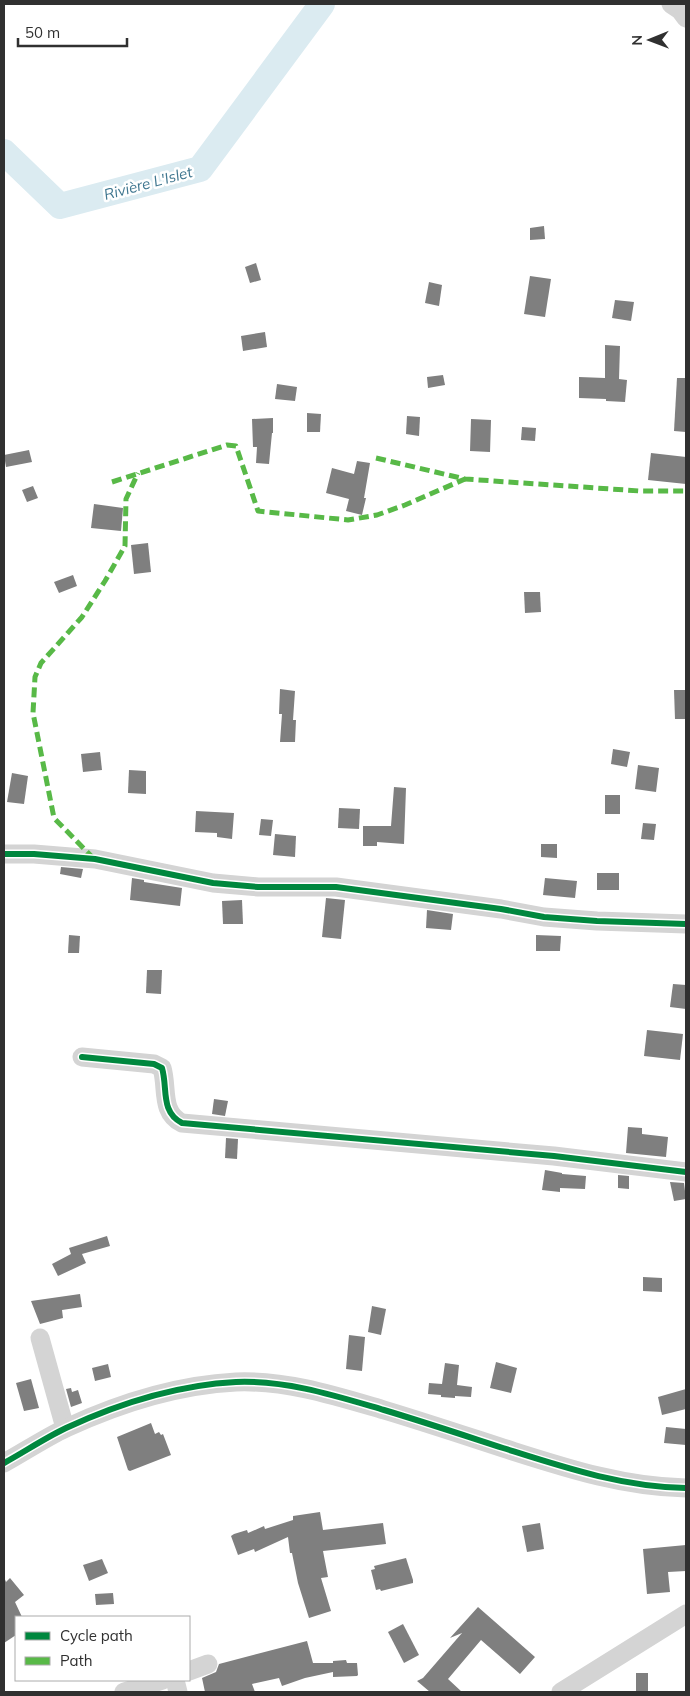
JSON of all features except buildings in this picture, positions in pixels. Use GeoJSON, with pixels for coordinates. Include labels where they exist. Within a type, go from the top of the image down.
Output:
{"type":"FeatureCollection","features":[{"type":"Feature","properties":{"kind":"street"},"geometry":{"type":"LineString","coordinates":[[671,4],[680,10],[686,18]]}},
{"type":"Feature","properties":{"kind":"street"},"geometry":{"type":"LineString","coordinates":[[4,854],[34,854],[94,860],[214,883],[266,887],[336,888],[501,909],[544,917],[686,924]]}},
{"type":"Feature","properties":{"kind":"street"},"geometry":{"type":"LineString","coordinates":[[82,1057],[154,1064],[162,1068],[165,1077],[167,1109],[173,1119],[182,1123],[554,1156],[686,1172]]}},
{"type":"Feature","properties":{"kind":"street"},"geometry":{"type":"LineString","coordinates":[[40,1338],[65,1428]]}},
{"type":"Feature","properties":{"kind":"street"},"geometry":{"type":"LineString","coordinates":[[4,1463],[65,1428],[117,1406],[184,1388],[237,1382],[288,1385],[333,1395],[578,1472],[658,1487],[686,1488]]}},
{"type":"Feature","properties":{"kind":"street"},"geometry":{"type":"LineString","coordinates":[[561,1692],[686,1614]]}},
{"type":"Feature","properties":{"kind":"street"},"geometry":{"type":"LineString","coordinates":[[190,1671],[208,1664]]}},
{"type":"Feature","properties":{"kind":"street"},"geometry":{"type":"LineString","coordinates":[[124,1692],[160,1681]]}},
{"type":"Feature","properties":{"kind":"waterway","name":"Rivière L'Islet"},"geometry":{"type":"LineString","coordinates":[[4,152],[60,206],[200,169],[322,4]]}},
{"type":"Feature","properties":{"kind":"marked path"},"geometry":{"type":"LineString","coordinates":[[112,482],[227,445],[236,446],[258,511],[348,520],[377,515],[465,479]]}},
{"type":"Feature","properties":{"kind":"marked path"},"geometry":{"type":"LineString","coordinates":[[376,458],[465,479],[640,491],[686,491]]}},
{"type":"Feature","properties":{"kind":"marked path"},"geometry":{"type":"LineString","coordinates":[[94,859],[54,818],[33,713],[35,677],[41,663],[82,617],[125,546],[126,499],[138,473]]}},
{"type":"Feature","properties":{"kind":"cycle path"},"geometry":{"type":"LineString","coordinates":[[4,854],[34,854],[95,859],[213,883],[258,887],[336,887],[501,909],[544,917],[686,924]]}},
{"type":"Feature","properties":{"kind":"cycle path"},"geometry":{"type":"LineString","coordinates":[[82,1057],[154,1064],[162,1068],[170,1113],[182,1123],[554,1156],[686,1172]]}},
{"type":"Feature","properties":{"kind":"cycle path"},"geometry":{"type":"LineString","coordinates":[[4,1463],[66,1428],[128,1403],[192,1387],[236,1382],[255,1382],[293,1386],[348,1399],[593,1475],[639,1484],[686,1488]]}}]}
